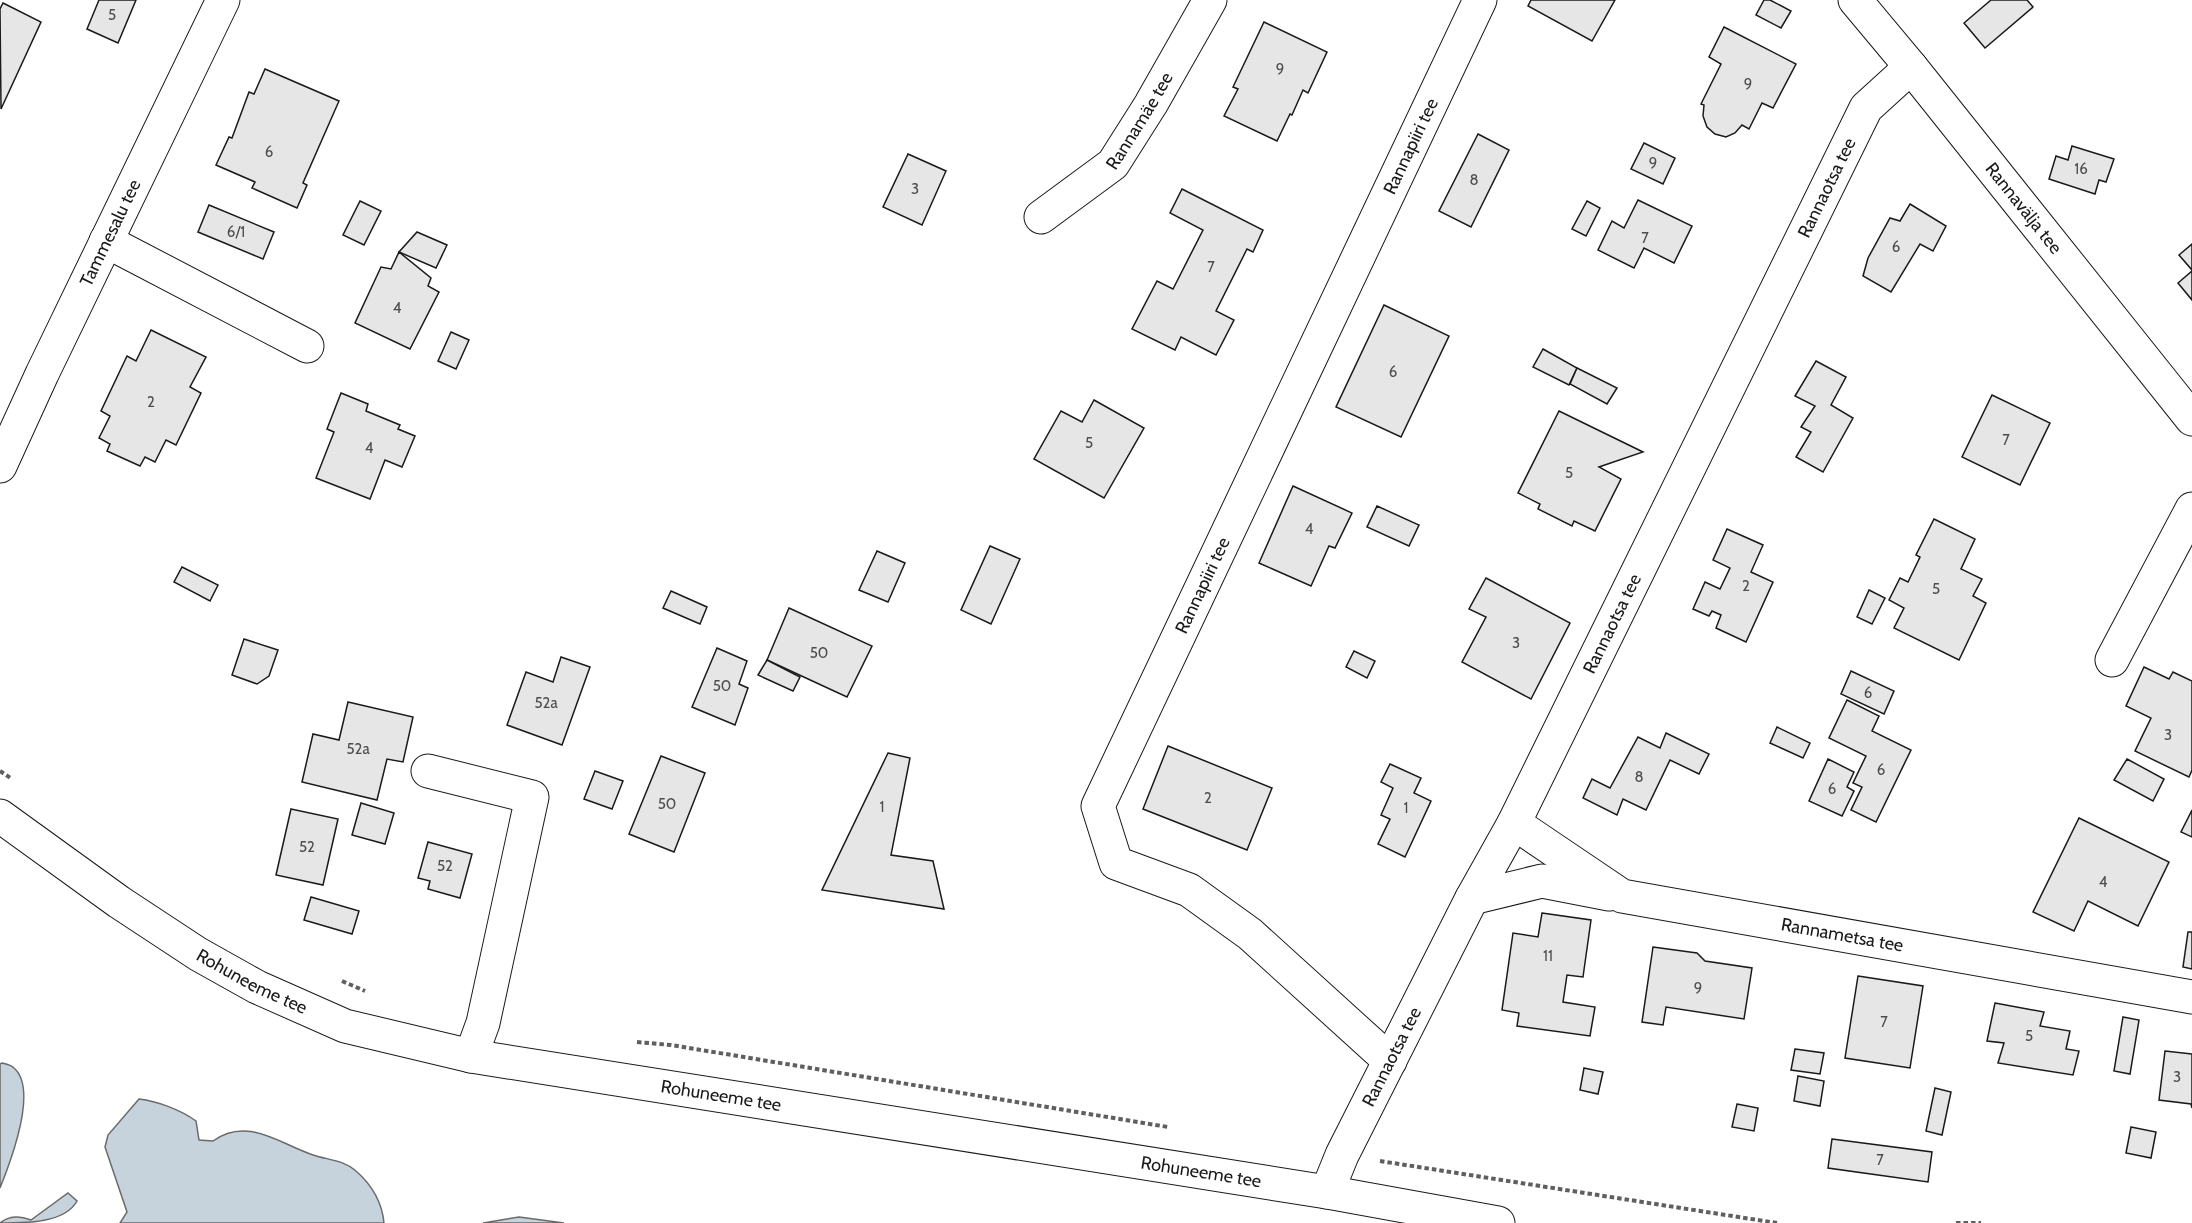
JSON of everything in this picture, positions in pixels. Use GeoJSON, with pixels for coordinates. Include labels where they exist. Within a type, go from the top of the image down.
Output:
{"type":"FeatureCollection","features":[{"type":"Feature","properties":{"kind":"street","name":"Tammesalu tee"},"geometry":{"type":"LineString","coordinates":[[0,466],[223,0]]}},
{"type":"Feature","properties":{"kind":"street","name":"Rannamäe tee"},"geometry":{"type":"LineString","coordinates":[[1041,217],[1113,164],[1151,104],[1210,0]]}},
{"type":"Feature","properties":{"kind":"street","name":"Rannapiiri tee"},"geometry":{"type":"LineString","coordinates":[[1390,1061],[1242,928],[1189,890],[1116,862],[1098,806],[1480,0]]}},
{"type":"Feature","properties":{"kind":"street","name":"Rannavälja tee"},"geometry":{"type":"LineString","coordinates":[[1855,0],[2192,419]]}},
{"type":"Feature","properties":{"kind":"street","name":"Rannaotsa tee"},"geometry":{"type":"LineString","coordinates":[[1327,1192],[1342,1155],[1472,898],[1514,823],[1866,108],[1911,67]]}},
{"type":"Feature","properties":{"kind":"street"},"geometry":{"type":"LineString","coordinates":[[106,241],[307,346]]}},
{"type":"Feature","properties":{"kind":"street"},"geometry":{"type":"LineString","coordinates":[[2112,660],[2192,509]]}},
{"type":"Feature","properties":{"kind":"street"},"geometry":{"type":"LineString","coordinates":[[428,771],[532,796],[483,1023],[471,1056]]}},
{"type":"Feature","properties":{"kind":"street","name":"Rohuneeme tee"},"geometry":{"type":"LineString","coordinates":[[0,816],[119,902],[188,948],[257,987],[345,1026],[471,1056],[1327,1192],[1498,1223]]}},
{"type":"Feature","properties":{"kind":"street","name":"Rannametsa tee"},"geometry":{"type":"LineString","coordinates":[[1514,823],[1622,896],[2192,997]]}},
{"type":"Feature","properties":{"kind":"street"},"geometry":{"type":"LineString","coordinates":[[1472,898],[1542,881],[1622,896]]}},
{"type":"Feature","properties":{"kind":"path"},"geometry":{"type":"LineString","coordinates":[[0,771],[18,784]]}},
{"type":"Feature","properties":{"kind":"path"},"geometry":{"type":"LineString","coordinates":[[337,979],[370,992]]}},
{"type":"Feature","properties":{"kind":"path"},"geometry":{"type":"LineString","coordinates":[[636,1042],[671,1045],[1177,1128]]}},
{"type":"Feature","properties":{"kind":"path"},"geometry":{"type":"LineString","coordinates":[[1342,1155],[1777,1223]]}},
{"type":"Feature","properties":{"kind":"path"},"geometry":{"type":"LineString","coordinates":[[1956,1223],[1981,1223]]}},
{"type":"Feature","properties":{"kind":"shaded area"},"geometry":{"type":"Polygon","coordinates":[[[0,1064],[14,1068],[21,1078],[24,1093],[20,1127],[0,1188],[0,1064]]]}},
{"type":"Feature","properties":{"kind":"shaded area"},"geometry":{"type":"Polygon","coordinates":[[[139,1099],[169,1107],[196,1121],[199,1140],[213,1141],[238,1131],[263,1134],[313,1155],[346,1165],[356,1171],[371,1188],[381,1208],[384,1223],[120,1223],[127,1212],[105,1147],[108,1135],[139,1099]]]}},
{"type":"Feature","properties":{"kind":"shaded area"},"geometry":{"type":"Polygon","coordinates":[[[68,1193],[77,1201],[64,1214],[44,1220],[0,1223],[15,1217],[31,1220],[68,1193]]]}},
{"type":"Feature","properties":{"kind":"shaded area"},"geometry":{"type":"Polygon","coordinates":[[[519,1217],[564,1223],[483,1223],[519,1217]]]}},
{"type":"Feature","properties":{"kind":"building"},"geometry":{"type":"Polygon","coordinates":[[[99,0],[136,0],[118,43],[87,29],[99,0]]]}},
{"type":"Feature","properties":{"kind":"building"},"geometry":{"type":"Polygon","coordinates":[[[1531,0],[1615,0],[1592,41],[1528,6],[1531,0]]]}},
{"type":"Feature","properties":{"kind":"building"},"geometry":{"type":"Polygon","coordinates":[[[1764,0],[1770,0],[1791,11],[1781,28],[1756,15],[1764,0]]]}},
{"type":"Feature","properties":{"kind":"building"},"geometry":{"type":"Polygon","coordinates":[[[1991,0],[2027,0],[2033,7],[1985,48],[1964,23],[1991,0]]]}},
{"type":"Feature","properties":{"kind":"building"},"geometry":{"type":"Polygon","coordinates":[[[3,3],[41,22],[1,109],[0,9],[3,3]]]}},
{"type":"Feature","properties":{"kind":"building"},"geometry":{"type":"Polygon","coordinates":[[[1264,22],[1327,52],[1308,93],[1303,90],[1277,141],[1224,116],[1238,89],[1233,87],[1264,22]]]}},
{"type":"Feature","properties":{"kind":"building"},"geometry":{"type":"Polygon","coordinates":[[[1724,27],[1796,64],[1773,108],[1762,103],[1749,129],[1742,125],[1735,133],[1726,137],[1715,134],[1707,127],[1703,116],[1704,105],[1701,104],[1721,64],[1709,57],[1724,27]]]}},
{"type":"Feature","properties":{"kind":"building"},"geometry":{"type":"Polygon","coordinates":[[[265,69],[339,101],[303,183],[307,185],[297,208],[252,188],[255,182],[216,165],[229,137],[232,138],[249,92],[254,94],[265,69]]]}},
{"type":"Feature","properties":{"kind":"building"},"geometry":{"type":"Polygon","coordinates":[[[1478,134],[1509,150],[1471,227],[1439,211],[1478,134]]]}},
{"type":"Feature","properties":{"kind":"building"},"geometry":{"type":"Polygon","coordinates":[[[1644,143],[1675,158],[1663,184],[1631,169],[1644,143]]]}},
{"type":"Feature","properties":{"kind":"building"},"geometry":{"type":"Polygon","coordinates":[[[2072,146],[2114,159],[2106,182],[2099,180],[2095,194],[2049,179],[2056,156],[2068,160],[2072,146]]]}},
{"type":"Feature","properties":{"kind":"building"},"geometry":{"type":"Polygon","coordinates":[[[908,154],[946,171],[922,225],[883,207],[908,154]]]}},
{"type":"Feature","properties":{"kind":"building"},"geometry":{"type":"Polygon","coordinates":[[[1182,189],[1263,230],[1253,252],[1247,249],[1216,311],[1234,320],[1216,355],[1181,337],[1175,350],[1132,329],[1157,281],[1173,289],[1203,230],[1170,213],[1182,189]]]}},
{"type":"Feature","properties":{"kind":"building"},"geometry":{"type":"Polygon","coordinates":[[[1638,200],[1692,226],[1674,263],[1644,248],[1634,268],[1598,250],[1612,221],[1624,228],[1638,200]]]}},
{"type":"Feature","properties":{"kind":"building"},"geometry":{"type":"Polygon","coordinates":[[[360,201],[381,211],[364,245],[343,235],[360,201]]]}},
{"type":"Feature","properties":{"kind":"building"},"geometry":{"type":"Polygon","coordinates":[[[1587,201],[1600,208],[1586,236],[1572,229],[1587,201]]]}},
{"type":"Feature","properties":{"kind":"building"},"geometry":{"type":"Polygon","coordinates":[[[1910,204],[1946,226],[1933,251],[1920,244],[1891,292],[1863,276],[1868,258],[1890,218],[1900,221],[1910,204]]]}},
{"type":"Feature","properties":{"kind":"building"},"geometry":{"type":"Polygon","coordinates":[[[209,205],[274,232],[263,259],[198,232],[209,205]]]}},
{"type":"Feature","properties":{"kind":"building"},"geometry":{"type":"Polygon","coordinates":[[[417,232],[447,245],[436,268],[399,252],[417,232]]]}},
{"type":"Feature","properties":{"kind":"building"},"geometry":{"type":"Polygon","coordinates":[[[2192,244],[2192,270],[2179,255],[2192,244]]]}},
{"type":"Feature","properties":{"kind":"building"},"geometry":{"type":"Polygon","coordinates":[[[399,252],[431,278],[428,286],[439,292],[410,349],[355,323],[381,267],[391,269],[399,252]]]}},
{"type":"Feature","properties":{"kind":"building"},"geometry":{"type":"Polygon","coordinates":[[[2192,271],[2192,300],[2178,283],[2192,271]]]}},
{"type":"Feature","properties":{"kind":"building"},"geometry":{"type":"Polygon","coordinates":[[[1384,305],[1449,336],[1401,437],[1336,407],[1384,305]]]}},
{"type":"Feature","properties":{"kind":"building"},"geometry":{"type":"Polygon","coordinates":[[[151,330],[206,357],[190,387],[201,393],[176,445],[166,440],[155,462],[145,457],[140,466],[107,451],[110,444],[99,438],[110,416],[101,411],[127,356],[136,361],[151,330]]]}},
{"type":"Feature","properties":{"kind":"building"},"geometry":{"type":"Polygon","coordinates":[[[451,332],[469,340],[456,369],[438,361],[451,332]]]}},
{"type":"Feature","properties":{"kind":"building"},"geometry":{"type":"Polygon","coordinates":[[[1543,349],[1577,368],[1569,385],[1533,367],[1543,349]]]}},
{"type":"Feature","properties":{"kind":"building"},"geometry":{"type":"Polygon","coordinates":[[[1816,361],[1846,377],[1831,405],[1853,418],[1823,472],[1796,457],[1811,432],[1801,427],[1815,406],[1795,396],[1816,361]]]}},
{"type":"Feature","properties":{"kind":"building"},"geometry":{"type":"Polygon","coordinates":[[[1577,368],[1617,388],[1607,404],[1570,384],[1577,368]]]}},
{"type":"Feature","properties":{"kind":"building"},"geometry":{"type":"Polygon","coordinates":[[[341,393],[368,404],[366,411],[400,425],[398,429],[415,436],[402,467],[385,460],[370,499],[316,478],[334,432],[327,429],[341,393]]]}},
{"type":"Feature","properties":{"kind":"building"},"geometry":{"type":"Polygon","coordinates":[[[1992,395],[2050,423],[2020,485],[1962,457],[1992,395]]]}},
{"type":"Feature","properties":{"kind":"building"},"geometry":{"type":"Polygon","coordinates":[[[1094,400],[1144,428],[1104,498],[1034,459],[1061,411],[1082,422],[1094,400]]]}},
{"type":"Feature","properties":{"kind":"building"},"geometry":{"type":"Polygon","coordinates":[[[1559,411],[1643,452],[1599,467],[1621,479],[1595,531],[1574,521],[1572,526],[1538,509],[1540,504],[1518,493],[1559,411]]]}},
{"type":"Feature","properties":{"kind":"building"},"geometry":{"type":"Polygon","coordinates":[[[1293,486],[1352,513],[1335,548],[1329,546],[1311,586],[1259,563],[1293,486]]]}},
{"type":"Feature","properties":{"kind":"building"},"geometry":{"type":"Polygon","coordinates":[[[1377,506],[1419,525],[1409,546],[1367,527],[1377,506]]]}},
{"type":"Feature","properties":{"kind":"building"},"geometry":{"type":"Polygon","coordinates":[[[1934,519],[1975,539],[1961,569],[1982,579],[1973,596],[1986,603],[1959,660],[1894,628],[1904,608],[1889,600],[1900,578],[1908,582],[1920,557],[1916,555],[1934,519]]]}},
{"type":"Feature","properties":{"kind":"building"},"geometry":{"type":"Polygon","coordinates":[[[1727,529],[1763,545],[1751,572],[1773,582],[1746,642],[1716,628],[1721,615],[1712,611],[1709,616],[1693,609],[1705,582],[1720,589],[1730,568],[1713,560],[1727,529]]]}},
{"type":"Feature","properties":{"kind":"building"},"geometry":{"type":"Polygon","coordinates":[[[990,546],[1020,559],[991,624],[961,610],[990,546]]]}},
{"type":"Feature","properties":{"kind":"building"},"geometry":{"type":"Polygon","coordinates":[[[877,551],[905,563],[888,602],[859,590],[877,551]]]}},
{"type":"Feature","properties":{"kind":"building"},"geometry":{"type":"Polygon","coordinates":[[[182,567],[218,585],[210,601],[174,582],[182,567]]]}},
{"type":"Feature","properties":{"kind":"building"},"geometry":{"type":"Polygon","coordinates":[[[1486,578],[1570,623],[1531,699],[1462,662],[1486,617],[1469,609],[1486,578]]]}},
{"type":"Feature","properties":{"kind":"building"},"geometry":{"type":"Polygon","coordinates":[[[1869,590],[1885,598],[1872,624],[1857,617],[1869,590]]]}},
{"type":"Feature","properties":{"kind":"building"},"geometry":{"type":"Polygon","coordinates":[[[671,591],[707,607],[700,624],[663,608],[671,591]]]}},
{"type":"Feature","properties":{"kind":"building"},"geometry":{"type":"Polygon","coordinates":[[[789,608],[872,646],[847,697],[767,660],[789,608]]]}},
{"type":"Feature","properties":{"kind":"building"},"geometry":{"type":"Polygon","coordinates":[[[244,639],[278,650],[269,676],[257,684],[232,675],[244,639]]]}},
{"type":"Feature","properties":{"kind":"building"},"geometry":{"type":"Polygon","coordinates":[[[717,648],[747,661],[739,684],[748,688],[735,725],[692,707],[717,648]]]}},
{"type":"Feature","properties":{"kind":"building"},"geometry":{"type":"Polygon","coordinates":[[[1354,651],[1375,661],[1367,678],[1346,667],[1354,651]]]}},
{"type":"Feature","properties":{"kind":"building"},"geometry":{"type":"Polygon","coordinates":[[[561,657],[590,667],[562,745],[507,725],[526,672],[553,682],[561,657]]]}},
{"type":"Feature","properties":{"kind":"building"},"geometry":{"type":"Polygon","coordinates":[[[767,660],[800,677],[793,691],[758,675],[767,660]]]}},
{"type":"Feature","properties":{"kind":"building"},"geometry":{"type":"Polygon","coordinates":[[[2144,667],[2169,679],[2173,672],[2192,681],[2192,770],[2189,777],[2135,751],[2151,718],[2126,706],[2144,667]]]}},
{"type":"Feature","properties":{"kind":"building"},"geometry":{"type":"Polygon","coordinates":[[[1851,671],[1894,691],[1884,714],[1841,694],[1851,671]]]}},
{"type":"Feature","properties":{"kind":"building"},"geometry":{"type":"Polygon","coordinates":[[[1847,700],[1879,716],[1872,731],[1911,750],[1876,822],[1851,810],[1862,787],[1853,783],[1866,756],[1829,738],[1847,700]]]}},
{"type":"Feature","properties":{"kind":"building"},"geometry":{"type":"Polygon","coordinates":[[[348,702],[413,717],[403,762],[387,759],[377,800],[302,782],[313,734],[339,740],[348,702]]]}},
{"type":"Feature","properties":{"kind":"building"},"geometry":{"type":"Polygon","coordinates":[[[1777,727],[1810,743],[1803,758],[1770,743],[1777,727]]]}},
{"type":"Feature","properties":{"kind":"building"},"geometry":{"type":"Polygon","coordinates":[[[1666,733],[1709,754],[1699,774],[1670,760],[1646,810],[1623,799],[1617,815],[1583,798],[1592,779],[1610,788],[1638,737],[1660,748],[1666,733]]]}},
{"type":"Feature","properties":{"kind":"building"},"geometry":{"type":"Polygon","coordinates":[[[1168,746],[1272,788],[1247,850],[1143,809],[1168,746]]]}},
{"type":"Feature","properties":{"kind":"building"},"geometry":{"type":"Polygon","coordinates":[[[888,753],[910,758],[891,855],[933,861],[944,909],[822,890],[888,753]]]}},
{"type":"Feature","properties":{"kind":"building"},"geometry":{"type":"Polygon","coordinates":[[[661,756],[705,773],[674,852],[629,834],[661,756]]]}},
{"type":"Feature","properties":{"kind":"building"},"geometry":{"type":"Polygon","coordinates":[[[1828,759],[1854,772],[1847,787],[1854,791],[1842,816],[1809,801],[1828,759]]]}},
{"type":"Feature","properties":{"kind":"building"},"geometry":{"type":"Polygon","coordinates":[[[2127,759],[2164,779],[2153,801],[2114,780],[2127,759]]]}},
{"type":"Feature","properties":{"kind":"building"},"geometry":{"type":"Polygon","coordinates":[[[1390,764],[1421,778],[1414,793],[1431,801],[1405,857],[1378,844],[1390,819],[1381,815],[1393,788],[1381,782],[1390,764]]]}},
{"type":"Feature","properties":{"kind":"building"},"geometry":{"type":"Polygon","coordinates":[[[595,771],[623,781],[612,809],[584,799],[595,771]]]}},
{"type":"Feature","properties":{"kind":"building"},"geometry":{"type":"Polygon","coordinates":[[[361,803],[394,813],[385,844],[352,835],[361,803]]]}},
{"type":"Feature","properties":{"kind":"building"},"geometry":{"type":"Polygon","coordinates":[[[291,809],[338,819],[323,885],[276,875],[291,809]]]}},
{"type":"Feature","properties":{"kind":"building"},"geometry":{"type":"Polygon","coordinates":[[[2192,810],[2192,837],[2181,832],[2192,810]]]}},
{"type":"Feature","properties":{"kind":"building"},"geometry":{"type":"Polygon","coordinates":[[[2079,818],[2169,862],[2138,926],[2088,901],[2074,931],[2033,912],[2079,818]]]}},
{"type":"Feature","properties":{"kind":"building"},"geometry":{"type":"Polygon","coordinates":[[[428,842],[472,854],[460,898],[428,889],[430,881],[418,878],[428,842]]]}},
{"type":"Feature","properties":{"kind":"building"},"geometry":{"type":"Polygon","coordinates":[[[311,897],[359,911],[352,934],[304,920],[311,897]]]}},
{"type":"Feature","properties":{"kind":"building"},"geometry":{"type":"Polygon","coordinates":[[[1542,913],[1591,920],[1583,977],[1567,975],[1563,1002],[1595,1007],[1590,1036],[1517,1026],[1519,1013],[1502,1010],[1513,933],[1538,937],[1542,913]]]}},
{"type":"Feature","properties":{"kind":"building"},"geometry":{"type":"Polygon","coordinates":[[[2188,932],[2192,932],[2192,969],[2183,967],[2188,932]]]}},
{"type":"Feature","properties":{"kind":"building"},"geometry":{"type":"Polygon","coordinates":[[[1653,947],[1697,953],[1705,961],[1752,968],[1744,1019],[1666,1007],[1663,1025],[1642,1022],[1653,947]]]}},
{"type":"Feature","properties":{"kind":"building"},"geometry":{"type":"Polygon","coordinates":[[[1858,976],[1923,986],[1910,1068],[1845,1058],[1858,976]]]}},
{"type":"Feature","properties":{"kind":"building"},"geometry":{"type":"Polygon","coordinates":[[[1995,1003],[2044,1012],[2040,1026],[2070,1031],[2066,1049],[2079,1051],[2073,1075],[1998,1063],[2004,1043],[1987,1041],[1995,1003]]]}},
{"type":"Feature","properties":{"kind":"building"},"geometry":{"type":"Polygon","coordinates":[[[2123,1017],[2139,1020],[2130,1074],[2114,1071],[2123,1017]]]}},
{"type":"Feature","properties":{"kind":"building"},"geometry":{"type":"Polygon","coordinates":[[[1795,1049],[1824,1053],[1820,1074],[1791,1070],[1795,1049]]]}},
{"type":"Feature","properties":{"kind":"building"},"geometry":{"type":"Polygon","coordinates":[[[2165,1051],[2192,1054],[2192,1108],[2191,1104],[2159,1100],[2165,1051]]]}},
{"type":"Feature","properties":{"kind":"building"},"geometry":{"type":"Polygon","coordinates":[[[1584,1068],[1603,1072],[1598,1094],[1580,1090],[1584,1068]]]}},
{"type":"Feature","properties":{"kind":"building"},"geometry":{"type":"Polygon","coordinates":[[[1798,1076],[1824,1081],[1820,1106],[1794,1101],[1798,1076]]]}},
{"type":"Feature","properties":{"kind":"building"},"geometry":{"type":"Polygon","coordinates":[[[1935,1088],[1951,1092],[1942,1135],[1926,1131],[1935,1088]]]}},
{"type":"Feature","properties":{"kind":"building"},"geometry":{"type":"Polygon","coordinates":[[[1737,1104],[1758,1108],[1754,1131],[1732,1127],[1737,1104]]]}},
{"type":"Feature","properties":{"kind":"building"},"geometry":{"type":"Polygon","coordinates":[[[2131,1127],[2156,1132],[2151,1158],[2126,1153],[2131,1127]]]}},
{"type":"Feature","properties":{"kind":"building"},"geometry":{"type":"Polygon","coordinates":[[[1832,1139],[1932,1152],[1928,1182],[1828,1168],[1832,1139]]]}}]}
